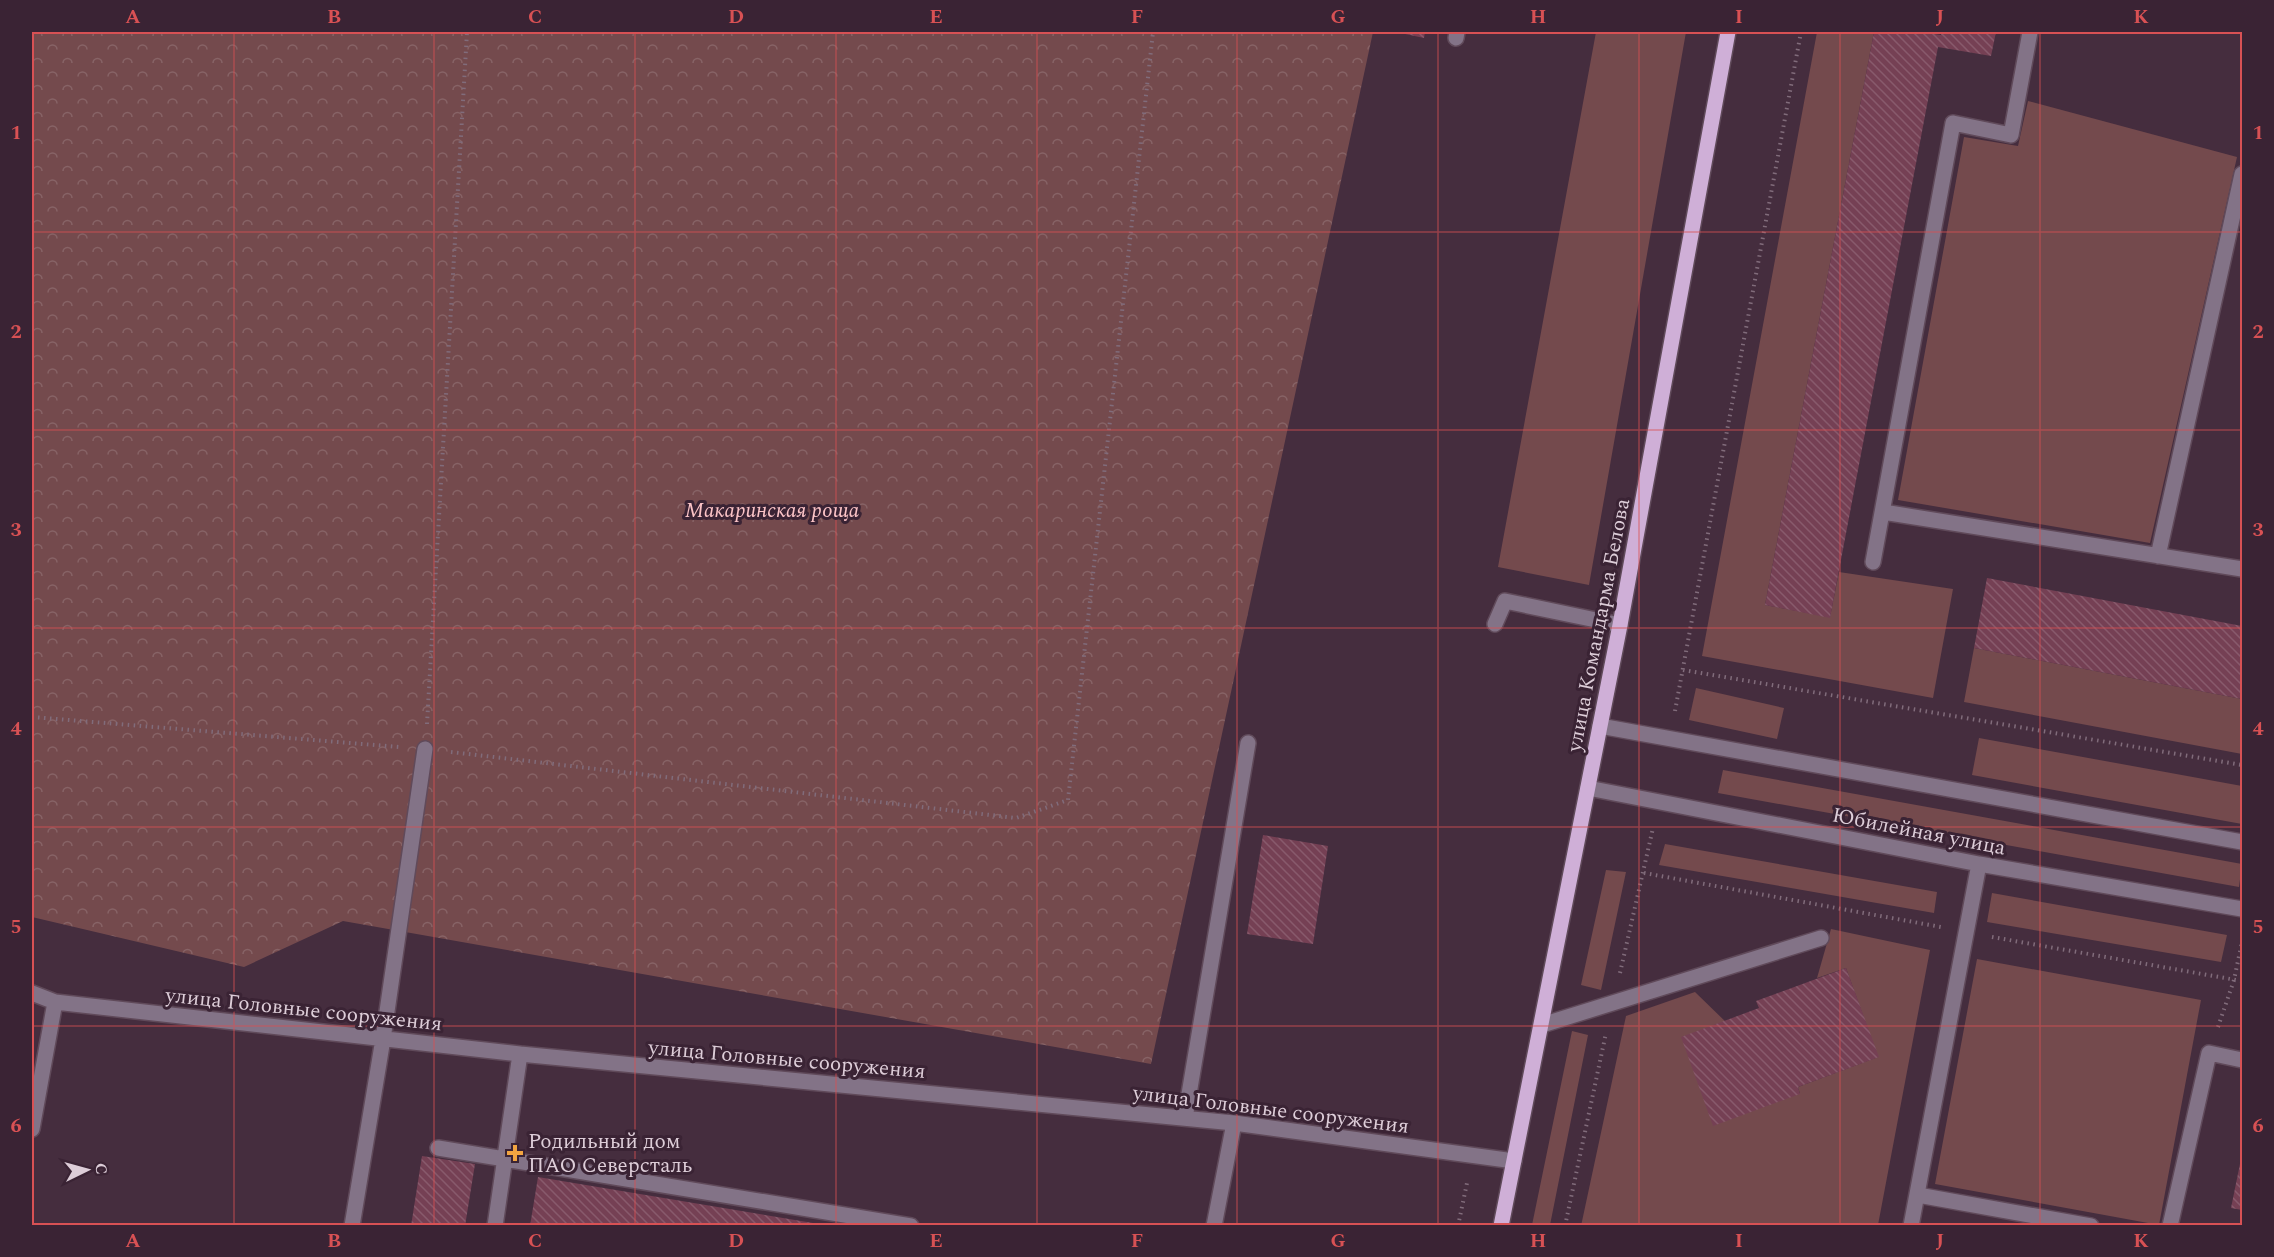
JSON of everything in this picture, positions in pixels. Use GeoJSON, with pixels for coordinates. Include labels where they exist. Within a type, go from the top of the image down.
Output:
{"type":"FeatureCollection","features":[{"type":"Feature","properties":{"kind":"main road","name":"улица Командарма Белова"},"geometry":{"type":"LineString","coordinates":[[1501,1226],[1620,625],[1728,32]]}},
{"type":"Feature","properties":{"kind":"street"},"geometry":{"type":"LineString","coordinates":[[1873,562],[1953,123],[2011,135],[2030,32]]}},
{"type":"Feature","properties":{"kind":"street"},"geometry":{"type":"LineString","coordinates":[[2158,556],[2242,174]]}},
{"type":"Feature","properties":{"kind":"street"},"geometry":{"type":"LineString","coordinates":[[1883,512],[2242,570]]}},
{"type":"Feature","properties":{"kind":"street"},"geometry":{"type":"LineString","coordinates":[[1495,624],[1504,601],[1620,625]]}},
{"type":"Feature","properties":{"kind":"street"},"geometry":{"type":"LineString","coordinates":[[1600,726],[2242,842]]}},
{"type":"Feature","properties":{"kind":"street"},"geometry":{"type":"LineString","coordinates":[[1185,1118],[1248,743]]}},
{"type":"Feature","properties":{"kind":"street"},"geometry":{"type":"LineString","coordinates":[[352,1226],[425,749]]}},
{"type":"Feature","properties":{"kind":"street","name":"Юбилейная улица"},"geometry":{"type":"LineString","coordinates":[[1588,788],[1979,864],[2242,909]]}},
{"type":"Feature","properties":{"kind":"street"},"geometry":{"type":"LineString","coordinates":[[1911,1226],[1979,864]]}},
{"type":"Feature","properties":{"kind":"street"},"geometry":{"type":"LineString","coordinates":[[1542,1025],[1821,938]]}},
{"type":"Feature","properties":{"kind":"street"},"geometry":{"type":"LineString","coordinates":[[32,993],[55,1002],[32,1129]]}},
{"type":"Feature","properties":{"kind":"street","name":"улица Головные сооружения"},"geometry":{"type":"LineString","coordinates":[[55,1002],[520,1054],[1234,1123],[1514,1161]]}},
{"type":"Feature","properties":{"kind":"street"},"geometry":{"type":"LineString","coordinates":[[2170,1226],[2209,1053],[2242,1059]]}},
{"type":"Feature","properties":{"kind":"street"},"geometry":{"type":"LineString","coordinates":[[495,1226],[520,1054]]}},
{"type":"Feature","properties":{"kind":"street"},"geometry":{"type":"LineString","coordinates":[[1214,1226],[1234,1123]]}},
{"type":"Feature","properties":{"kind":"street"},"geometry":{"type":"LineString","coordinates":[[438,1148],[911,1226]]}},
{"type":"Feature","properties":{"kind":"street"},"geometry":{"type":"LineString","coordinates":[[1918,1195],[2091,1226]]}},
{"type":"Feature","properties":{"kind":"path"},"geometry":{"type":"LineString","coordinates":[[425,749],[467,32]]}},
{"type":"Feature","properties":{"kind":"path"},"geometry":{"type":"LineString","coordinates":[[32,717],[425,749],[1016,818],[1068,800],[1153,32]]}},
{"type":"Feature","properties":{"kind":"path"},"geometry":{"type":"LineString","coordinates":[[1670,740],[1801,32]]}},
{"type":"Feature","properties":{"kind":"path"},"geometry":{"type":"LineString","coordinates":[[1683,670],[2242,765]]}},
{"type":"Feature","properties":{"kind":"path"},"geometry":{"type":"LineString","coordinates":[[1565,1226],[1658,801]]}},
{"type":"Feature","properties":{"kind":"path"},"geometry":{"type":"LineString","coordinates":[[2209,1053],[2234,980],[2242,942]]}},
{"type":"Feature","properties":{"kind":"path"},"geometry":{"type":"LineString","coordinates":[[1458,1226],[1472,1155]]}},
{"type":"Feature","properties":{"kind":"green space","name":"Макаринская роща"},"geometry":{"type":"Polygon","coordinates":[[[32,32],[1373,32],[1151,1064],[343,921],[244,967],[32,917],[32,32]]]}},
{"type":"Feature","properties":{"kind":"green space"},"geometry":{"type":"Polygon","coordinates":[[[1596,32],[1686,32],[1589,585],[1498,567],[1596,32]]]}},
{"type":"Feature","properties":{"kind":"green space"},"geometry":{"type":"Polygon","coordinates":[[[1817,32],[1874,32],[1765,605],[1830,617],[1839,572],[1953,589],[1933,698],[1702,656],[1817,32]]]}},
{"type":"Feature","properties":{"kind":"green space"},"geometry":{"type":"Polygon","coordinates":[[[2028,101],[2237,157],[2150,543],[1898,500],[1964,137],[2018,146],[2028,101]]]}},
{"type":"Feature","properties":{"kind":"green space"},"geometry":{"type":"Polygon","coordinates":[[[1974,648],[2242,699],[2242,754],[1964,702],[1974,648]]]}},
{"type":"Feature","properties":{"kind":"green space"},"geometry":{"type":"Polygon","coordinates":[[[1696,688],[1784,708],[1777,739],[1689,720],[1696,688]]]}},
{"type":"Feature","properties":{"kind":"green space"},"geometry":{"type":"Polygon","coordinates":[[[1979,738],[2242,786],[2242,824],[1972,775],[1979,738]]]}},
{"type":"Feature","properties":{"kind":"green space"},"geometry":{"type":"Polygon","coordinates":[[[1723,770],[2242,864],[2239,887],[1718,793],[1723,770]]]}},
{"type":"Feature","properties":{"kind":"green space"},"geometry":{"type":"Polygon","coordinates":[[[1665,844],[1937,892],[1934,913],[1659,865],[1665,844]]]}},
{"type":"Feature","properties":{"kind":"green space"},"geometry":{"type":"Polygon","coordinates":[[[1606,870],[1626,872],[1601,990],[1581,985],[1606,870]]]}},
{"type":"Feature","properties":{"kind":"green space"},"geometry":{"type":"Polygon","coordinates":[[[1992,893],[2227,935],[2221,962],[1987,922],[1992,893]]]}},
{"type":"Feature","properties":{"kind":"green space"},"geometry":{"type":"Polygon","coordinates":[[[1831,929],[1930,950],[1878,1225],[1581,1226],[1626,1016],[1695,992],[1800,1094],[1798,1087],[1878,1057],[1846,968],[1817,978],[1831,929]]]}},
{"type":"Feature","properties":{"kind":"green space"},"geometry":{"type":"Polygon","coordinates":[[[1977,959],[2201,1000],[2159,1225],[1935,1184],[1977,959]]]}},
{"type":"Feature","properties":{"kind":"green space"},"geometry":{"type":"Polygon","coordinates":[[[1572,1031],[1588,1035],[1550,1225],[1532,1225],[1572,1031]]]}},
{"type":"Feature","properties":{"kind":"building"},"geometry":{"type":"Polygon","coordinates":[[[1396,32],[1425,32],[1424,38],[1396,32]]]}},
{"type":"Feature","properties":{"kind":"building"},"geometry":{"type":"Polygon","coordinates":[[[1874,32],[1922,32],[1941,35],[1941,32],[1996,32],[1991,56],[1938,47],[1830,618],[1765,605],[1874,32]]]}},
{"type":"Feature","properties":{"kind":"building"},"geometry":{"type":"Polygon","coordinates":[[[1987,578],[2242,626],[2242,699],[1974,648],[1987,578]]]}},
{"type":"Feature","properties":{"kind":"building"},"geometry":{"type":"Polygon","coordinates":[[[1263,835],[1328,846],[1313,944],[1247,934],[1263,835]]]}},
{"type":"Feature","properties":{"kind":"building"},"geometry":{"type":"Polygon","coordinates":[[[1846,968],[1879,1057],[1798,1087],[1800,1094],[1713,1126],[1681,1037],[1759,1008],[1756,1001],[1846,968]]]}},
{"type":"Feature","properties":{"kind":"building"},"geometry":{"type":"Polygon","coordinates":[[[2242,1154],[2242,1210],[2231,1208],[2242,1154]]]}},
{"type":"Feature","properties":{"kind":"building"},"geometry":{"type":"Polygon","coordinates":[[[422,1156],[475,1164],[465,1226],[411,1226],[422,1156]]]}},
{"type":"Feature","properties":{"kind":"building"},"geometry":{"type":"Polygon","coordinates":[[[538,1177],[819,1224],[819,1226],[530,1226],[538,1177]]]}},
{"type":"Feature","properties":{"kind":"place","name":"Родильный дом ПАО Северсталь"},"geometry":{"type":"Point","coordinates":[515,1153]}}]}
